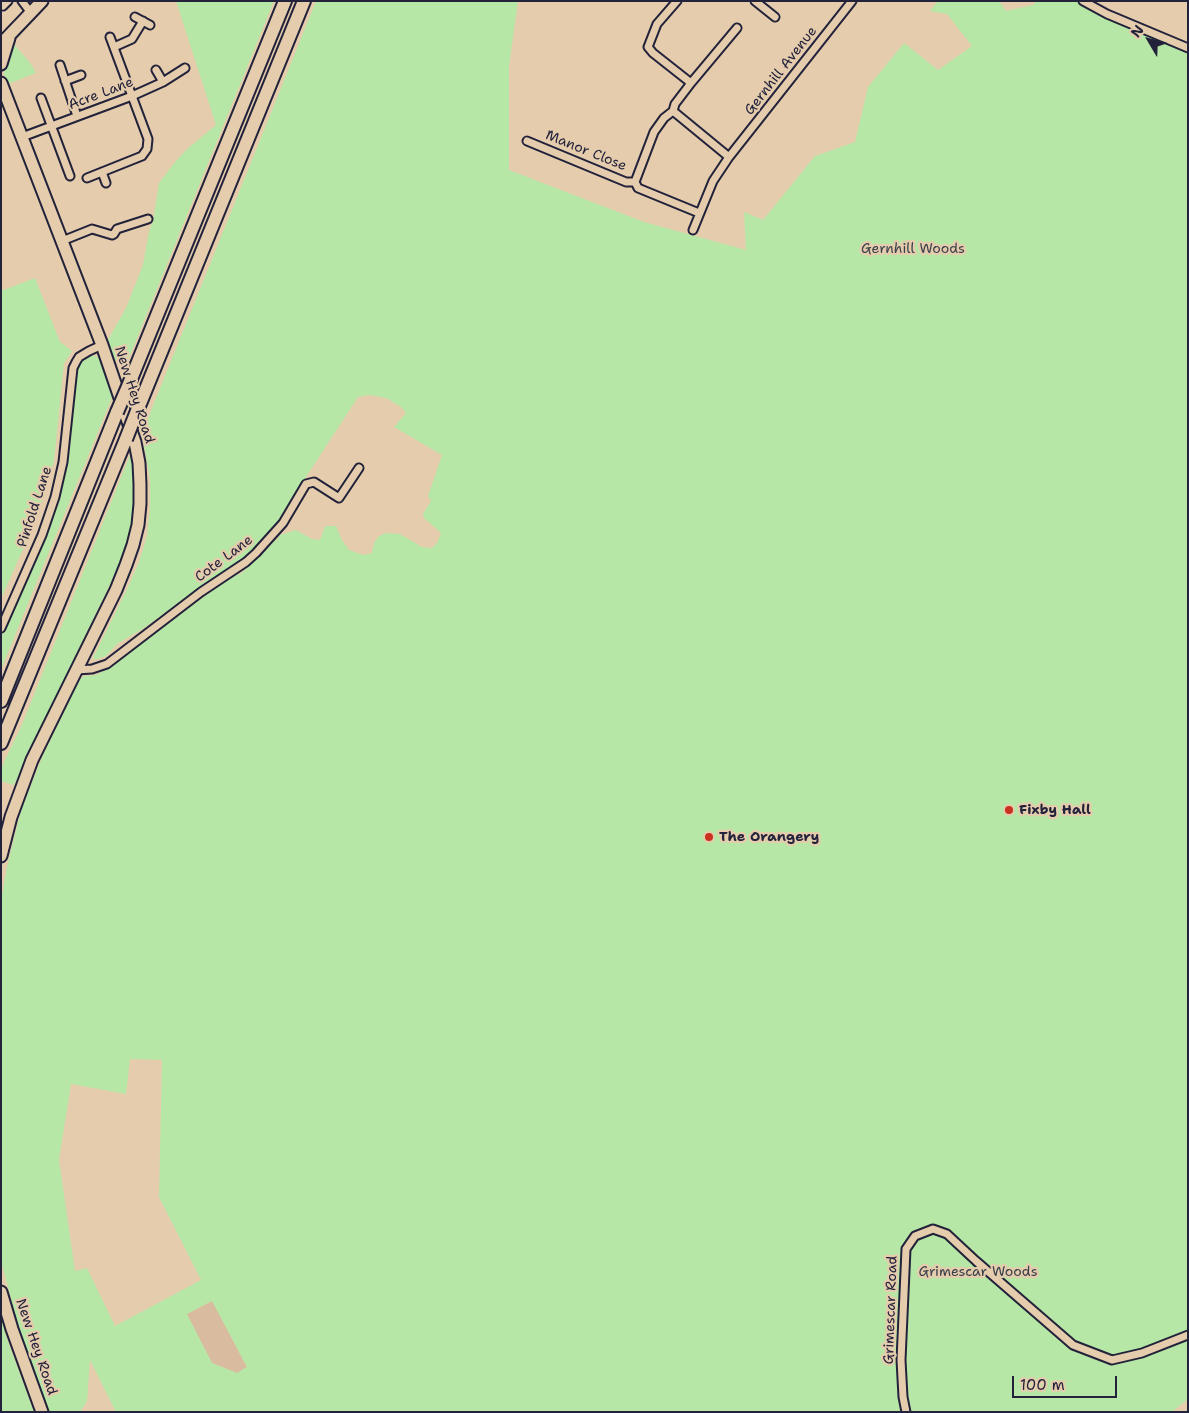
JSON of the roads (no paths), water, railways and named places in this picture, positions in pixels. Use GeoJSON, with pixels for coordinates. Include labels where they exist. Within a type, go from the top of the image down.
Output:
{"type":"FeatureCollection","features":[{"type":"Feature","properties":{"kind":"highway"},"geometry":{"type":"LineString","coordinates":[[1,701],[285,1]]}},
{"type":"Feature","properties":{"kind":"highway"},"geometry":{"type":"LineString","coordinates":[[1,743],[304,1]]}},
{"type":"Feature","properties":{"kind":"main road"},"geometry":{"type":"LineString","coordinates":[[1,44],[42,1]]}},
{"type":"Feature","properties":{"kind":"main road"},"geometry":{"type":"LineString","coordinates":[[1,64],[12,32]]}},
{"type":"Feature","properties":{"kind":"main road","name":"New Hey Road"},"geometry":{"type":"LineString","coordinates":[[1,83],[102,344],[135,442],[139,463],[140,504],[135,538],[126,565],[116,590],[26,775],[11,816],[1,856]]}},
{"type":"Feature","properties":{"kind":"main road","name":"New Hey Road"},"geometry":{"type":"LineString","coordinates":[[1,1292],[12,1330],[42,1412]]}},
{"type":"Feature","properties":{"kind":"street"},"geometry":{"type":"LineString","coordinates":[[22,1],[30,13]]}},
{"type":"Feature","properties":{"kind":"street"},"geometry":{"type":"LineString","coordinates":[[677,1],[657,24],[648,47],[690,83]]}},
{"type":"Feature","properties":{"kind":"street","name":"Gernhill Avenue"},"geometry":{"type":"LineString","coordinates":[[693,230],[713,181],[729,156],[852,1]]}},
{"type":"Feature","properties":{"kind":"street"},"geometry":{"type":"LineString","coordinates":[[1084,1],[1107,14],[1188,48]]}},
{"type":"Feature","properties":{"kind":"street"},"geometry":{"type":"LineString","coordinates":[[756,2],[775,17]]}},
{"type":"Feature","properties":{"kind":"street"},"geometry":{"type":"LineString","coordinates":[[114,47],[132,39],[147,23],[135,16]]}},
{"type":"Feature","properties":{"kind":"street","name":"Manor Close"},"geometry":{"type":"LineString","coordinates":[[699,213],[638,188],[635,182],[654,132],[664,118],[673,112],[675,104],[690,83],[737,28]]}},
{"type":"Feature","properties":{"kind":"street"},"geometry":{"type":"LineString","coordinates":[[87,178],[142,156],[148,149],[148,140],[110,37]]}},
{"type":"Feature","properties":{"kind":"street"},"geometry":{"type":"LineString","coordinates":[[60,65],[77,116]]}},
{"type":"Feature","properties":{"kind":"street","name":"Acre Lane"},"geometry":{"type":"LineString","coordinates":[[22,137],[132,96],[163,82],[185,68]]}},
{"type":"Feature","properties":{"kind":"street"},"geometry":{"type":"LineString","coordinates":[[156,70],[163,82]]}},
{"type":"Feature","properties":{"kind":"street"},"geometry":{"type":"LineString","coordinates":[[66,81],[81,75]]}},
{"type":"Feature","properties":{"kind":"street"},"geometry":{"type":"LineString","coordinates":[[41,98],[70,176]]}},
{"type":"Feature","properties":{"kind":"street"},"geometry":{"type":"LineString","coordinates":[[673,112],[729,156]]}},
{"type":"Feature","properties":{"kind":"street","name":"Manor Close"},"geometry":{"type":"LineString","coordinates":[[527,141],[626,182],[635,182]]}},
{"type":"Feature","properties":{"kind":"street"},"geometry":{"type":"LineString","coordinates":[[102,172],[106,183]]}},
{"type":"Feature","properties":{"kind":"street"},"geometry":{"type":"LineString","coordinates":[[62,241],[92,229],[112,235],[117,229],[148,219]]}},
{"type":"Feature","properties":{"kind":"street","name":"Pinfold Lane"},"geometry":{"type":"LineString","coordinates":[[1,628],[42,534],[55,497],[63,462],[73,368],[84,354],[102,344]]}},
{"type":"Feature","properties":{"kind":"street","name":"Cote Lane"},"geometry":{"type":"LineString","coordinates":[[76,670],[92,669],[107,664],[201,592],[246,562],[283,523],[306,484],[314,482],[339,498],[359,468]]}},
{"type":"Feature","properties":{"kind":"street","name":"Grimescar Road"},"geometry":{"type":"LineString","coordinates":[[906,1412],[903,1397],[901,1360],[906,1249],[914,1236],[933,1229],[947,1234],[1072,1345],[1112,1360],[1142,1353],[1188,1335]]}},
{"type":"Feature","properties":{"kind":"place","name":"Fixby Hall"},"geometry":{"type":"Point","coordinates":[1009,810]}},
{"type":"Feature","properties":{"kind":"place","name":"The Orangery"},"geometry":{"type":"Point","coordinates":[709,837]}},
{"type":"Feature","properties":{"kind":"park label","name":"Gernhill Woods"},"geometry":{"type":"Point","coordinates":[913,249]}},
{"type":"Feature","properties":{"kind":"park label","name":"Grimescar Woods"},"geometry":{"type":"Point","coordinates":[978,1272]}}]}
